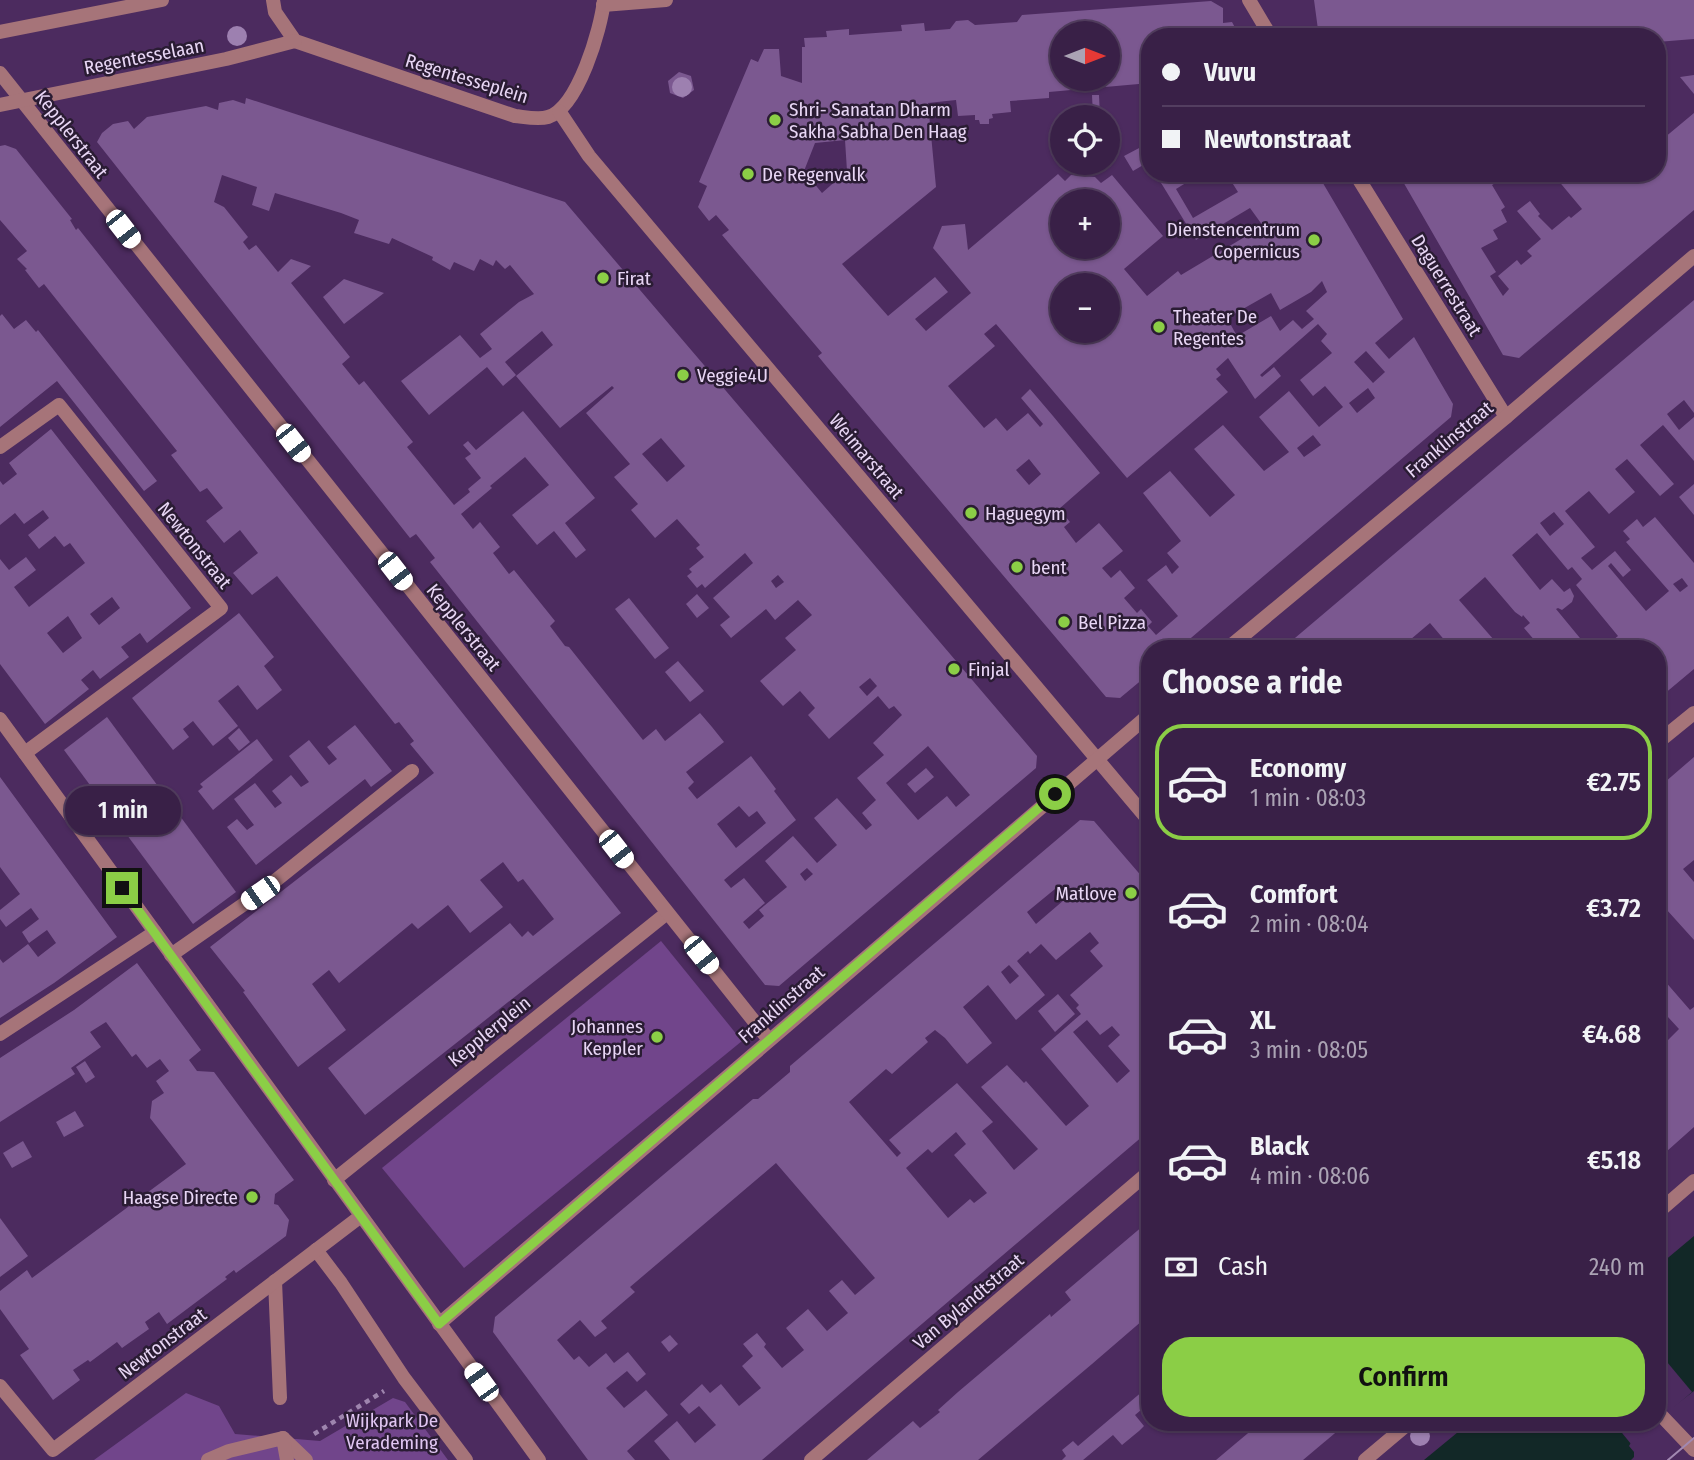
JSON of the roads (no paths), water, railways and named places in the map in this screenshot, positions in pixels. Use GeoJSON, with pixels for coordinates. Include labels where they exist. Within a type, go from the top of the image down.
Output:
{"type":"FeatureCollection","features":[{"type":"Feature","properties":{"kind":"street"},"geometry":{"type":"LineString","coordinates":[[0,32],[163,0]]}},
{"type":"Feature","properties":{"kind":"street"},"geometry":{"type":"LineString","coordinates":[[273,0],[275,12],[295,41]]}},
{"type":"Feature","properties":{"kind":"street"},"geometry":{"type":"LineString","coordinates":[[559,111],[585,71],[603,2],[666,0]]}},
{"type":"Feature","properties":{"kind":"street"},"geometry":{"type":"LineString","coordinates":[[1249,0],[1266,28]]}},
{"type":"Feature","properties":{"kind":"street","name":"Regentesselaan"},"geometry":{"type":"LineString","coordinates":[[0,105],[226,60],[295,41]]}},
{"type":"Feature","properties":{"kind":"street","name":"Regentesseplein"},"geometry":{"type":"LineString","coordinates":[[295,41],[515,116],[548,117],[559,111]]}},
{"type":"Feature","properties":{"kind":"street","name":"Kepplerstraat"},"geometry":{"type":"LineString","coordinates":[[0,73],[769,1040]]}},
{"type":"Feature","properties":{"kind":"street","name":"Weimarstraat"},"geometry":{"type":"LineString","coordinates":[[559,111],[589,156],[1141,810]]}},
{"type":"Feature","properties":{"kind":"street","name":"Daguerrestraat"},"geometry":{"type":"LineString","coordinates":[[1361,182],[1506,417]]}},
{"type":"Feature","properties":{"kind":"street","name":"Franklinstraat"},"geometry":{"type":"LineString","coordinates":[[1238,640],[1506,417],[1694,256]]}},
{"type":"Feature","properties":{"kind":"street","name":"Newtonstraat"},"geometry":{"type":"LineString","coordinates":[[0,447],[59,405],[221,608],[25,753]]}},
{"type":"Feature","properties":{"kind":"street"},"geometry":{"type":"LineString","coordinates":[[1666,736],[1694,713]]}},
{"type":"Feature","properties":{"kind":"street"},"geometry":{"type":"LineString","coordinates":[[0,719],[539,1460]]}},
{"type":"Feature","properties":{"kind":"street","name":"Franklinstraat"},"geometry":{"type":"LineString","coordinates":[[439,1324],[1141,721]]}},
{"type":"Feature","properties":{"kind":"street"},"geometry":{"type":"LineString","coordinates":[[171,955],[260,893],[412,771]]}},
{"type":"Feature","properties":{"kind":"street","name":"Kepplerplein"},"geometry":{"type":"LineString","coordinates":[[334,1180],[667,913]]}},
{"type":"Feature","properties":{"kind":"street"},"geometry":{"type":"LineString","coordinates":[[0,1034],[155,932]]}},
{"type":"Feature","properties":{"kind":"street","name":"Van Bylandtstraat"},"geometry":{"type":"LineString","coordinates":[[811,1460],[1141,1179]]}},
{"type":"Feature","properties":{"kind":"street"},"geometry":{"type":"LineString","coordinates":[[1666,1205],[1694,1181]]}},
{"type":"Feature","properties":{"kind":"street","name":"Newtonstraat"},"geometry":{"type":"LineString","coordinates":[[0,1386],[52,1450],[361,1216]]}},
{"type":"Feature","properties":{"kind":"street"},"geometry":{"type":"LineString","coordinates":[[316,1250],[404,1378],[466,1460]]}},
{"type":"Feature","properties":{"kind":"street"},"geometry":{"type":"LineString","coordinates":[[275,1281],[281,1398]]}},
{"type":"Feature","properties":{"kind":"street"},"geometry":{"type":"LineString","coordinates":[[1666,1420],[1694,1450]]}},
{"type":"Feature","properties":{"kind":"street"},"geometry":{"type":"LineString","coordinates":[[1365,1460],[1399,1431]]}},
{"type":"Feature","properties":{"kind":"street"},"geometry":{"type":"LineString","coordinates":[[208,1460],[229,1451],[283,1438]]}},
{"type":"Feature","properties":{"kind":"street"},"geometry":{"type":"LineString","coordinates":[[283,1438],[286,1460]]}},
{"type":"Feature","properties":{"kind":"street"},"geometry":{"type":"LineString","coordinates":[[283,1438],[306,1460]]}},
{"type":"Feature","properties":{"kind":"tram line"},"geometry":{"type":"LineString","coordinates":[[1668,1460],[1694,1438]]}},
{"type":"Feature","properties":{"kind":"place","name":"Shri- Sanatan Dharm Sakha Sabha Den Haag"},"geometry":{"type":"Point","coordinates":[775,120]}},
{"type":"Feature","properties":{"kind":"place","name":"De Regenvalk"},"geometry":{"type":"Point","coordinates":[748,174]}},
{"type":"Feature","properties":{"kind":"place","name":"Dienstencentrum Copernicus"},"geometry":{"type":"Point","coordinates":[1314,240]}},
{"type":"Feature","properties":{"kind":"place","name":"Firat"},"geometry":{"type":"Point","coordinates":[603,278]}},
{"type":"Feature","properties":{"kind":"place","name":"Theater De Regentes"},"geometry":{"type":"Point","coordinates":[1159,327]}},
{"type":"Feature","properties":{"kind":"place","name":"Veggie4U"},"geometry":{"type":"Point","coordinates":[683,375]}},
{"type":"Feature","properties":{"kind":"place","name":"Haguegym"},"geometry":{"type":"Point","coordinates":[971,513]}},
{"type":"Feature","properties":{"kind":"place","name":"bent"},"geometry":{"type":"Point","coordinates":[1017,567]}},
{"type":"Feature","properties":{"kind":"place","name":"Bel Pizza"},"geometry":{"type":"Point","coordinates":[1064,622]}},
{"type":"Feature","properties":{"kind":"place","name":"Finjal"},"geometry":{"type":"Point","coordinates":[954,669]}},
{"type":"Feature","properties":{"kind":"place","name":"Matlove"},"geometry":{"type":"Point","coordinates":[1131,893]}},
{"type":"Feature","properties":{"kind":"place","name":"Johannes Keppler"},"geometry":{"type":"Point","coordinates":[657,1037]}},
{"type":"Feature","properties":{"kind":"place","name":"Haagse Directe"},"geometry":{"type":"Point","coordinates":[252,1197]}},
{"type":"Feature","properties":{"kind":"park label","name":"Wijkpark De Verademing"},"geometry":{"type":"Point","coordinates":[392,1431]}}]}
